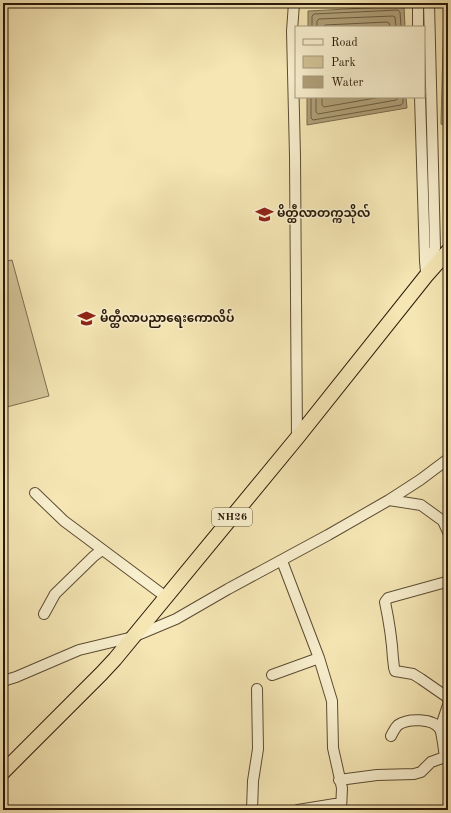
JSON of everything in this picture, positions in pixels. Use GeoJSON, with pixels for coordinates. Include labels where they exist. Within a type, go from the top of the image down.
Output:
{"type":"FeatureCollection","features":[{"type":"Feature","properties":{"kind":"highway","name":"NH26"},"geometry":{"type":"LineString","coordinates":[[3,772],[101,674],[133,637],[297,438],[426,276],[448,251]]}},
{"type":"Feature","properties":{"kind":"street"},"geometry":{"type":"LineString","coordinates":[[294,3],[292,31],[295,164],[297,438]]}},
{"type":"Feature","properties":{"kind":"street"},"geometry":{"type":"LineString","coordinates":[[418,3],[418,26]]}},
{"type":"Feature","properties":{"kind":"street"},"geometry":{"type":"LineString","coordinates":[[426,276],[435,248],[429,3]]}},
{"type":"Feature","properties":{"kind":"street"},"geometry":{"type":"LineString","coordinates":[[420,98],[424,261],[426,276]]}},
{"type":"Feature","properties":{"kind":"street"},"geometry":{"type":"LineString","coordinates":[[3,681],[16,677],[79,650],[133,637],[176,619],[389,500],[420,480],[448,459]]}},
{"type":"Feature","properties":{"kind":"street"},"geometry":{"type":"LineString","coordinates":[[35,493],[64,521],[166,597]]}},
{"type":"Feature","properties":{"kind":"street"},"geometry":{"type":"LineString","coordinates":[[389,500],[421,505],[443,521],[448,530]]}},
{"type":"Feature","properties":{"kind":"street"},"geometry":{"type":"LineString","coordinates":[[44,614],[56,594],[102,550]]}},
{"type":"Feature","properties":{"kind":"street"},"geometry":{"type":"LineString","coordinates":[[282,561],[319,658],[332,701],[332,748],[342,788],[341,807],[298,810]]}},
{"type":"Feature","properties":{"kind":"street"},"geometry":{"type":"LineString","coordinates":[[448,580],[446,582],[388,598],[385,602],[391,635],[394,660],[393,668],[395,671],[413,674],[447,697],[448,700]]}},
{"type":"Feature","properties":{"kind":"street"},"geometry":{"type":"LineString","coordinates":[[272,675],[319,658]]}},
{"type":"Feature","properties":{"kind":"street"},"geometry":{"type":"LineString","coordinates":[[252,810],[253,780],[258,749],[257,689]]}},
{"type":"Feature","properties":{"kind":"street"},"geometry":{"type":"LineString","coordinates":[[440,729],[448,706]]}},
{"type":"Feature","properties":{"kind":"street"},"geometry":{"type":"LineString","coordinates":[[339,780],[378,775],[414,774],[421,772],[431,762],[447,758],[440,729],[435,724],[428,721],[412,720],[404,722],[396,726],[392,736]]}},
{"type":"Feature","properties":{"kind":"green space"},"geometry":{"type":"Polygon","coordinates":[[[12,260],[49,396],[3,408],[3,262],[12,260]]]}},
{"type":"Feature","properties":{"kind":"water"},"geometry":{"type":"Polygon","coordinates":[[[404,6],[405,26],[308,26],[308,11],[404,6]]]}},
{"type":"Feature","properties":{"kind":"water"},"geometry":{"type":"Polygon","coordinates":[[[444,7],[448,7],[448,126],[441,124],[444,7]]]}},
{"type":"Feature","properties":{"kind":"water"},"geometry":{"type":"Polygon","coordinates":[[[307,98],[406,98],[407,108],[307,125],[307,98]]]}},
{"type":"Feature","properties":{"kind":"place","name":"မိတ္ထီလာတက္ကသိုလ်"},"geometry":{"type":"Point","coordinates":[264,214]}},
{"type":"Feature","properties":{"kind":"place","name":"မိတ္ထီလာပညာရေးကောလိပ်"},"geometry":{"type":"Point","coordinates":[87,319]}}]}
